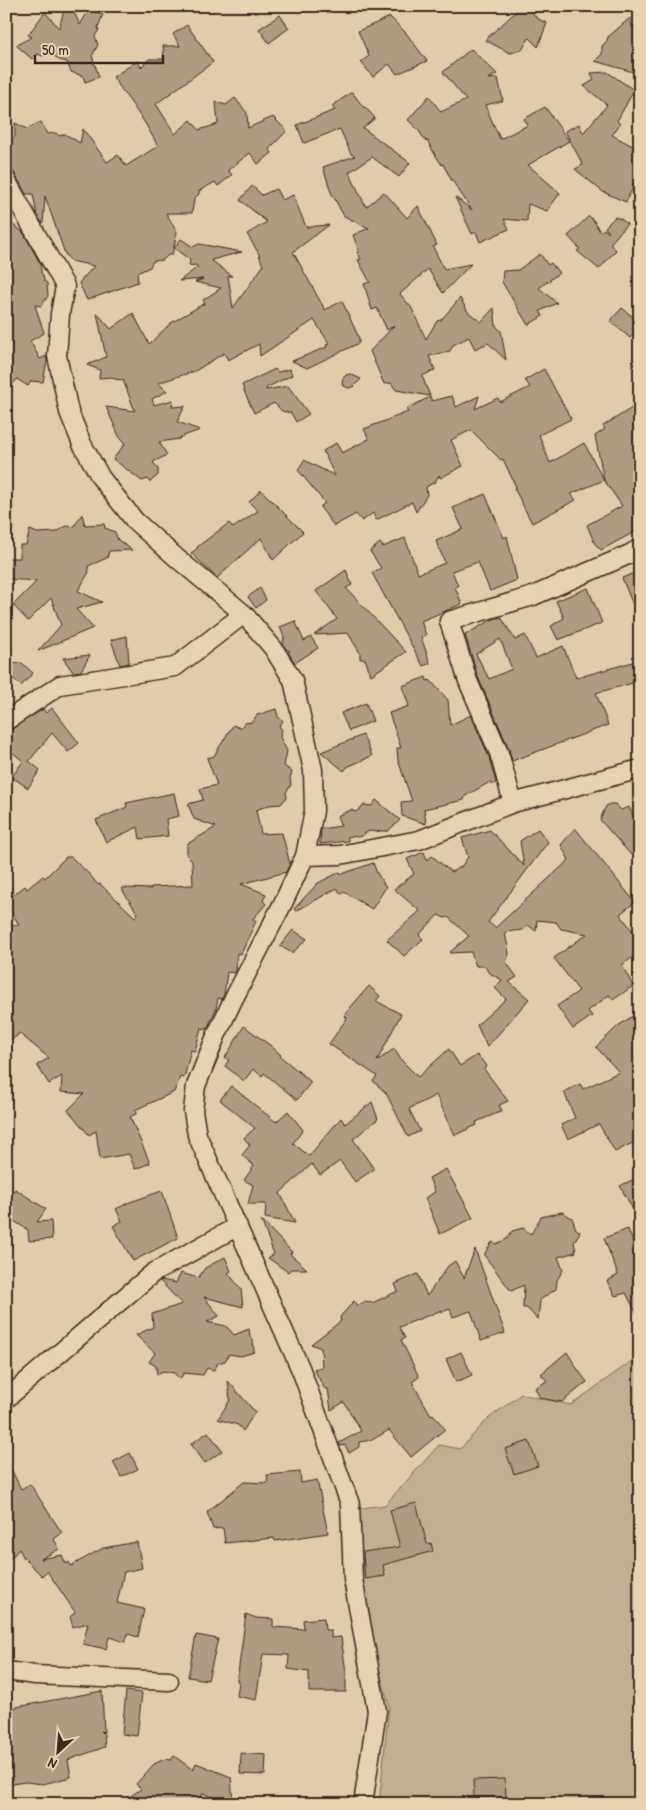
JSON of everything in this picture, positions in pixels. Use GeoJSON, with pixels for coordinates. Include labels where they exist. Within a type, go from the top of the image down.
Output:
{"type":"FeatureCollection","features":[{"type":"Feature","properties":{"kind":"street"},"geometry":{"type":"LineString","coordinates":[[6,180],[65,286],[60,314],[57,356],[70,412],[82,444],[101,478],[135,521],[244,614],[273,648],[293,680],[313,770],[314,811],[305,856],[284,903],[216,1036],[196,1086],[192,1111],[197,1135],[301,1370],[350,1504],[353,1580],[377,1712],[363,1804]]}},
{"type":"Feature","properties":{"kind":"street"},"geometry":{"type":"LineString","coordinates":[[513,803],[499,752],[468,681],[449,622],[533,596],[640,548]]}},
{"type":"Feature","properties":{"kind":"street"},"geometry":{"type":"LineString","coordinates":[[6,721],[60,685],[175,667],[244,614]]}},
{"type":"Feature","properties":{"kind":"street"},"geometry":{"type":"LineString","coordinates":[[305,856],[340,855],[419,840],[513,803],[640,769]]}},
{"type":"Feature","properties":{"kind":"street"},"geometry":{"type":"LineString","coordinates":[[6,1399],[153,1273],[238,1226]]}},
{"type":"Feature","properties":{"kind":"street"},"geometry":{"type":"LineString","coordinates":[[6,1671],[35,1675],[169,1681]]}},
{"type":"Feature","properties":{"kind":"shaded area"},"geometry":{"type":"Polygon","coordinates":[[[640,1355],[640,1804],[379,1804],[389,1706],[357,1588],[353,1509],[385,1505],[439,1445],[460,1449],[488,1419],[521,1394],[571,1405],[640,1355]]]}},
{"type":"Feature","properties":{"kind":"building"},"geometry":{"type":"Polygon","coordinates":[[[65,6],[71,6],[80,25],[89,10],[103,14],[98,27],[99,30],[95,36],[98,45],[92,56],[99,77],[85,82],[83,76],[71,72],[67,62],[59,60],[51,53],[43,56],[37,54],[32,59],[16,45],[32,37],[28,35],[45,12],[59,28],[65,6]]]}},
{"type":"Feature","properties":{"kind":"building"},"geometry":{"type":"Polygon","coordinates":[[[522,6],[526,6],[538,19],[547,23],[538,47],[529,38],[522,50],[510,53],[485,40],[522,6]]]}},
{"type":"Feature","properties":{"kind":"building"},"geometry":{"type":"Polygon","coordinates":[[[280,15],[289,28],[269,43],[259,29],[280,15]]]}},
{"type":"Feature","properties":{"kind":"building"},"geometry":{"type":"Polygon","coordinates":[[[390,17],[406,33],[427,61],[397,74],[389,64],[373,77],[361,62],[369,56],[358,31],[390,17]]]}},
{"type":"Feature","properties":{"kind":"building"},"geometry":{"type":"Polygon","coordinates":[[[630,18],[632,27],[640,24],[640,74],[595,61],[602,54],[602,46],[608,37],[630,18]]]}},
{"type":"Feature","properties":{"kind":"building"},"geometry":{"type":"Polygon","coordinates":[[[187,25],[213,62],[156,104],[175,134],[191,120],[199,130],[218,124],[216,102],[226,105],[235,98],[247,113],[248,128],[273,117],[287,131],[269,149],[272,153],[258,164],[250,153],[228,170],[232,175],[218,186],[215,182],[199,191],[199,194],[194,199],[192,213],[166,213],[177,232],[172,255],[168,255],[163,260],[153,261],[150,267],[137,273],[138,282],[87,300],[79,283],[94,266],[71,261],[65,254],[45,196],[42,223],[37,215],[33,194],[26,194],[6,158],[6,142],[15,137],[15,123],[27,129],[41,122],[47,134],[56,133],[59,136],[65,134],[80,143],[83,129],[107,162],[118,155],[126,166],[158,146],[145,123],[113,77],[137,61],[141,67],[149,59],[164,59],[163,46],[180,46],[173,34],[187,25]]]}},
{"type":"Feature","properties":{"kind":"building"},"geometry":{"type":"Polygon","coordinates":[[[471,49],[497,74],[488,79],[498,78],[503,101],[485,105],[500,139],[528,125],[524,119],[545,107],[569,141],[528,165],[560,193],[547,211],[528,204],[527,221],[504,219],[509,229],[480,242],[476,232],[472,234],[455,197],[472,210],[427,140],[426,142],[419,131],[408,120],[429,96],[441,112],[466,100],[443,72],[471,49]]]}},
{"type":"Feature","properties":{"kind":"building"},"geometry":{"type":"Polygon","coordinates":[[[607,72],[634,90],[617,121],[620,124],[612,135],[640,150],[640,173],[626,202],[603,192],[575,169],[583,165],[565,131],[579,124],[583,133],[607,105],[584,86],[594,80],[591,73],[607,72]]]}},
{"type":"Feature","properties":{"kind":"building"},"geometry":{"type":"Polygon","coordinates":[[[352,92],[364,108],[375,118],[363,128],[410,163],[399,177],[372,157],[349,172],[366,207],[384,192],[407,218],[418,206],[437,245],[433,247],[444,269],[471,264],[443,293],[428,269],[400,294],[411,307],[426,339],[437,321],[441,320],[460,298],[468,312],[481,322],[494,308],[496,326],[501,331],[506,360],[488,343],[475,349],[469,337],[453,345],[450,351],[429,356],[435,370],[422,376],[430,396],[396,390],[391,383],[384,384],[370,351],[394,326],[387,330],[377,308],[372,310],[364,284],[370,282],[358,260],[361,259],[357,252],[359,251],[353,235],[369,228],[344,216],[331,192],[323,167],[355,156],[351,154],[340,129],[304,143],[297,125],[335,110],[332,106],[352,92]]]}},
{"type":"Feature","properties":{"kind":"building"},"geometry":{"type":"Polygon","coordinates":[[[252,186],[262,195],[276,189],[282,200],[293,195],[306,227],[329,225],[293,252],[325,310],[342,301],[359,338],[359,343],[307,368],[292,361],[327,347],[326,345],[329,343],[314,320],[260,356],[259,344],[228,360],[224,353],[195,371],[158,383],[167,391],[152,399],[154,405],[173,400],[172,407],[185,406],[177,422],[200,430],[179,439],[159,442],[167,455],[153,462],[158,469],[158,475],[150,482],[148,479],[142,481],[113,459],[125,444],[119,436],[106,407],[135,411],[123,380],[112,377],[99,378],[100,370],[87,365],[106,357],[97,313],[111,329],[133,313],[149,344],[171,323],[205,303],[203,300],[221,288],[195,282],[203,279],[179,281],[198,267],[195,265],[189,266],[190,260],[174,248],[181,239],[193,247],[199,244],[242,252],[211,260],[232,276],[228,276],[233,308],[263,266],[259,254],[247,234],[267,222],[240,200],[252,186]]]}},
{"type":"Feature","properties":{"kind":"building"},"geometry":{"type":"Polygon","coordinates":[[[589,216],[600,232],[604,229],[609,233],[605,227],[615,217],[627,224],[610,244],[616,250],[599,269],[577,251],[580,249],[568,236],[589,216]]]}},
{"type":"Feature","properties":{"kind":"building"},"geometry":{"type":"Polygon","coordinates":[[[6,220],[23,232],[41,265],[41,273],[44,281],[47,283],[48,296],[41,306],[35,305],[44,333],[30,341],[40,359],[46,356],[47,361],[43,382],[31,381],[28,386],[17,379],[6,393],[6,220]]]}},
{"type":"Feature","properties":{"kind":"building"},"geometry":{"type":"Polygon","coordinates":[[[540,254],[548,265],[551,263],[559,273],[539,288],[557,303],[540,311],[543,316],[528,325],[502,282],[503,271],[518,270],[540,254]]]}},
{"type":"Feature","properties":{"kind":"building"},"geometry":{"type":"Polygon","coordinates":[[[622,308],[640,323],[640,327],[630,338],[610,321],[622,308]]]}},
{"type":"Feature","properties":{"kind":"building"},"geometry":{"type":"Polygon","coordinates":[[[275,369],[278,372],[290,369],[292,375],[266,388],[266,390],[288,386],[309,414],[296,422],[291,413],[282,411],[274,403],[254,413],[245,393],[242,385],[275,369]]]}},
{"type":"Feature","properties":{"kind":"building"},"geometry":{"type":"Polygon","coordinates":[[[544,369],[571,419],[539,435],[550,463],[584,443],[604,480],[571,494],[576,500],[532,523],[514,488],[516,487],[503,459],[501,460],[471,430],[451,440],[463,466],[440,478],[439,475],[435,482],[426,487],[427,495],[416,512],[412,502],[376,520],[373,513],[362,521],[356,514],[334,526],[320,507],[325,503],[298,470],[304,460],[335,476],[323,451],[336,443],[342,453],[369,439],[364,429],[408,412],[406,409],[430,397],[432,401],[452,396],[456,407],[479,396],[475,409],[498,398],[500,402],[530,387],[525,380],[544,369]]]}},
{"type":"Feature","properties":{"kind":"building"},"geometry":{"type":"Polygon","coordinates":[[[350,374],[361,379],[353,387],[348,388],[342,385],[343,378],[350,374]]]}},
{"type":"Feature","properties":{"kind":"building"},"geometry":{"type":"Polygon","coordinates":[[[640,403],[640,529],[601,550],[595,544],[587,525],[622,506],[604,480],[595,436],[605,429],[603,426],[640,403]]]}},
{"type":"Feature","properties":{"kind":"building"},"geometry":{"type":"Polygon","coordinates":[[[261,490],[303,532],[273,560],[261,538],[217,578],[191,553],[229,523],[233,528],[258,511],[249,502],[261,490]]]}},
{"type":"Feature","properties":{"kind":"building"},"geometry":{"type":"Polygon","coordinates":[[[485,494],[504,538],[507,536],[517,580],[490,591],[478,562],[452,571],[458,586],[455,587],[462,604],[421,621],[426,635],[421,637],[430,663],[423,666],[372,573],[381,568],[370,551],[380,543],[383,547],[405,538],[418,574],[445,563],[436,541],[463,529],[453,508],[485,494]]]}},
{"type":"Feature","properties":{"kind":"building"},"geometry":{"type":"Polygon","coordinates":[[[82,514],[85,525],[104,524],[105,528],[115,532],[118,540],[132,550],[109,551],[107,558],[88,566],[89,572],[78,591],[102,602],[76,609],[93,628],[38,651],[61,625],[51,598],[28,621],[13,605],[37,581],[6,579],[6,558],[20,558],[20,545],[26,545],[30,530],[37,533],[57,532],[66,526],[74,527],[82,514]]]}},
{"type":"Feature","properties":{"kind":"building"},"geometry":{"type":"Polygon","coordinates":[[[346,570],[352,585],[346,588],[406,652],[371,675],[365,659],[360,659],[360,653],[348,633],[314,635],[337,619],[316,591],[346,570]]]}},
{"type":"Feature","properties":{"kind":"building"},"geometry":{"type":"Polygon","coordinates":[[[640,571],[640,620],[639,620],[622,578],[640,571]]]}},
{"type":"Feature","properties":{"kind":"building"},"geometry":{"type":"Polygon","coordinates":[[[260,588],[266,600],[256,608],[248,597],[260,588]]]}},
{"type":"Feature","properties":{"kind":"building"},"geometry":{"type":"Polygon","coordinates":[[[588,588],[602,623],[558,640],[551,626],[564,618],[556,601],[588,588]]]}},
{"type":"Feature","properties":{"kind":"building"},"geometry":{"type":"Polygon","coordinates":[[[501,617],[515,640],[525,635],[536,658],[563,646],[576,678],[640,660],[640,681],[596,693],[608,725],[512,761],[509,749],[478,677],[465,635],[491,620],[501,617]],[[500,639],[476,654],[489,679],[512,669],[500,639]]]}},
{"type":"Feature","properties":{"kind":"building"},"geometry":{"type":"Polygon","coordinates":[[[295,621],[304,641],[311,637],[318,648],[295,663],[288,652],[290,651],[283,644],[284,637],[280,627],[295,621]]]}},
{"type":"Feature","properties":{"kind":"building"},"geometry":{"type":"Polygon","coordinates":[[[127,636],[129,663],[120,665],[111,640],[127,636]]]}},
{"type":"Feature","properties":{"kind":"building"},"geometry":{"type":"Polygon","coordinates":[[[90,655],[81,671],[73,672],[63,658],[90,655]]]}},
{"type":"Feature","properties":{"kind":"building"},"geometry":{"type":"Polygon","coordinates":[[[22,663],[33,673],[21,686],[6,672],[6,664],[22,663]]]}},
{"type":"Feature","properties":{"kind":"building"},"geometry":{"type":"Polygon","coordinates":[[[426,677],[427,681],[430,680],[448,700],[450,725],[471,715],[489,757],[496,783],[491,785],[490,782],[465,796],[464,800],[424,809],[426,824],[402,816],[401,802],[412,801],[398,760],[397,748],[401,748],[389,713],[409,706],[402,686],[426,677]]]}},
{"type":"Feature","properties":{"kind":"building"},"geometry":{"type":"Polygon","coordinates":[[[366,703],[373,721],[349,731],[341,713],[366,703]]]}},
{"type":"Feature","properties":{"kind":"building"},"geometry":{"type":"Polygon","coordinates":[[[52,708],[79,743],[68,752],[52,733],[29,761],[40,770],[28,788],[12,777],[23,761],[6,747],[6,732],[43,709],[46,713],[52,708]]]}},
{"type":"Feature","properties":{"kind":"building"},"geometry":{"type":"Polygon","coordinates":[[[276,709],[278,717],[283,721],[279,726],[282,730],[280,737],[287,751],[284,766],[292,772],[290,778],[291,785],[286,792],[287,797],[281,804],[269,805],[256,810],[261,834],[282,833],[290,864],[286,872],[241,884],[266,894],[263,901],[266,904],[252,920],[256,921],[241,954],[237,953],[236,971],[235,973],[227,972],[224,995],[222,999],[218,998],[216,1009],[207,1029],[201,1028],[195,1051],[191,1050],[184,1078],[180,1077],[174,1092],[135,1110],[137,1113],[130,1117],[150,1163],[135,1169],[129,1154],[100,1159],[96,1131],[89,1135],[68,1110],[84,1094],[61,1092],[62,1076],[49,1084],[37,1065],[49,1058],[19,1033],[6,1043],[7,925],[19,925],[6,901],[25,886],[27,889],[43,876],[45,878],[66,857],[71,857],[98,885],[100,884],[135,917],[138,914],[121,888],[151,889],[151,887],[193,885],[192,861],[187,856],[187,844],[216,827],[194,819],[188,804],[203,800],[200,789],[217,785],[207,758],[214,756],[233,725],[240,728],[245,723],[252,722],[257,715],[276,709]]]}},
{"type":"Feature","properties":{"kind":"building"},"geometry":{"type":"Polygon","coordinates":[[[363,735],[372,756],[347,767],[344,771],[321,752],[363,735]]]}},
{"type":"Feature","properties":{"kind":"building"},"geometry":{"type":"Polygon","coordinates":[[[174,793],[179,816],[166,819],[168,836],[140,839],[138,827],[106,842],[96,820],[127,807],[126,803],[174,793]]]}},
{"type":"Feature","properties":{"kind":"building"},"geometry":{"type":"Polygon","coordinates":[[[376,800],[400,820],[388,831],[369,831],[359,837],[348,836],[348,841],[320,844],[321,829],[341,826],[337,816],[351,810],[356,812],[364,805],[372,806],[376,800]]]}},
{"type":"Feature","properties":{"kind":"building"},"geometry":{"type":"Polygon","coordinates":[[[615,804],[621,810],[629,807],[640,830],[640,847],[631,855],[600,820],[606,806],[615,804]]]}},
{"type":"Feature","properties":{"kind":"building"},"geometry":{"type":"Polygon","coordinates":[[[575,828],[635,902],[620,914],[640,941],[640,952],[622,965],[633,986],[613,1000],[609,995],[588,1011],[592,1016],[573,1029],[557,1006],[579,991],[554,958],[587,934],[561,929],[556,922],[537,920],[536,931],[528,925],[523,930],[505,932],[509,954],[506,962],[517,977],[509,982],[529,999],[487,1047],[477,1025],[506,999],[495,988],[502,980],[488,972],[485,966],[476,966],[471,952],[449,953],[469,936],[448,917],[445,918],[438,915],[419,935],[423,939],[404,956],[387,940],[420,911],[394,889],[414,874],[407,859],[424,852],[427,860],[432,856],[451,872],[461,867],[468,857],[462,838],[490,830],[524,866],[520,841],[538,829],[548,842],[488,922],[495,928],[569,860],[561,845],[575,828]]]}},
{"type":"Feature","properties":{"kind":"building"},"geometry":{"type":"Polygon","coordinates":[[[373,863],[386,887],[372,909],[344,892],[341,894],[337,888],[296,911],[294,909],[318,883],[340,872],[342,874],[373,863]]]}},
{"type":"Feature","properties":{"kind":"building"},"geometry":{"type":"Polygon","coordinates":[[[293,930],[307,939],[292,953],[280,946],[293,930]]]}},
{"type":"Feature","properties":{"kind":"building"},"geometry":{"type":"Polygon","coordinates":[[[369,986],[380,996],[376,1001],[401,1014],[377,1061],[394,1049],[402,1061],[418,1077],[449,1049],[460,1066],[477,1055],[487,1066],[484,1069],[508,1101],[499,1105],[502,1111],[476,1122],[477,1125],[455,1135],[436,1095],[409,1109],[420,1131],[408,1137],[386,1093],[373,1081],[377,1076],[329,1044],[347,1018],[344,1015],[369,986]]]}},
{"type":"Feature","properties":{"kind":"building"},"geometry":{"type":"Polygon","coordinates":[[[640,1011],[640,1139],[615,1152],[599,1124],[568,1139],[561,1125],[575,1118],[564,1092],[580,1084],[583,1089],[619,1072],[596,1047],[618,1026],[640,1011]]]}},
{"type":"Feature","properties":{"kind":"building"},"geometry":{"type":"Polygon","coordinates":[[[244,1026],[271,1046],[311,1082],[297,1100],[264,1073],[262,1076],[253,1069],[244,1081],[225,1066],[229,1060],[225,1058],[244,1026]]]}},
{"type":"Feature","properties":{"kind":"building"},"geometry":{"type":"Polygon","coordinates":[[[231,1086],[276,1122],[288,1111],[303,1130],[293,1143],[309,1156],[341,1118],[345,1124],[372,1102],[378,1119],[353,1139],[374,1169],[355,1182],[340,1161],[320,1175],[312,1164],[280,1193],[295,1223],[265,1218],[266,1204],[248,1204],[253,1185],[244,1180],[254,1166],[242,1155],[250,1145],[244,1138],[255,1128],[220,1100],[231,1086]]]}},
{"type":"Feature","properties":{"kind":"building"},"geometry":{"type":"Polygon","coordinates":[[[446,1169],[473,1218],[440,1234],[425,1198],[435,1192],[429,1178],[446,1169]]]}},
{"type":"Feature","properties":{"kind":"building"},"geometry":{"type":"Polygon","coordinates":[[[640,1176],[640,1222],[620,1186],[640,1176]]]}},
{"type":"Feature","properties":{"kind":"building"},"geometry":{"type":"Polygon","coordinates":[[[15,1189],[46,1209],[37,1222],[51,1221],[52,1239],[29,1241],[28,1230],[6,1216],[6,1203],[15,1189]]]}},
{"type":"Feature","properties":{"kind":"building"},"geometry":{"type":"Polygon","coordinates":[[[162,1191],[178,1238],[133,1261],[113,1226],[122,1221],[116,1209],[162,1191]]]}},
{"type":"Feature","properties":{"kind":"building"},"geometry":{"type":"Polygon","coordinates":[[[562,1212],[572,1218],[576,1229],[580,1232],[574,1242],[576,1252],[558,1257],[563,1270],[557,1280],[556,1289],[540,1300],[538,1320],[527,1308],[523,1308],[524,1285],[511,1291],[484,1255],[492,1242],[496,1244],[507,1239],[512,1231],[523,1228],[531,1234],[541,1217],[562,1212]]]}},
{"type":"Feature","properties":{"kind":"building"},"geometry":{"type":"Polygon","coordinates":[[[261,1220],[292,1252],[290,1254],[307,1269],[291,1269],[288,1272],[268,1258],[274,1254],[261,1220]]]}},
{"type":"Feature","properties":{"kind":"building"},"geometry":{"type":"Polygon","coordinates":[[[628,1229],[640,1260],[640,1320],[626,1293],[615,1296],[607,1281],[618,1275],[604,1238],[628,1229]]]}},
{"type":"Feature","properties":{"kind":"building"},"geometry":{"type":"Polygon","coordinates":[[[475,1249],[505,1333],[481,1341],[471,1311],[453,1317],[450,1309],[442,1312],[442,1310],[399,1327],[405,1338],[401,1340],[419,1377],[412,1382],[431,1415],[433,1414],[445,1429],[411,1457],[389,1430],[372,1440],[359,1442],[359,1447],[349,1453],[345,1445],[340,1446],[339,1443],[361,1431],[344,1402],[331,1410],[328,1389],[324,1388],[314,1369],[322,1367],[321,1348],[311,1344],[341,1321],[340,1317],[354,1301],[357,1306],[366,1301],[372,1303],[398,1291],[395,1284],[418,1274],[427,1296],[448,1266],[455,1261],[464,1278],[475,1249]]]}},
{"type":"Feature","properties":{"kind":"building"},"geometry":{"type":"Polygon","coordinates":[[[225,1257],[231,1271],[228,1273],[241,1289],[243,1307],[204,1297],[219,1316],[207,1322],[226,1326],[234,1335],[249,1329],[250,1337],[253,1340],[254,1352],[241,1356],[229,1354],[225,1361],[218,1363],[214,1370],[207,1368],[203,1375],[184,1373],[180,1379],[174,1373],[163,1371],[157,1374],[156,1366],[149,1362],[155,1353],[136,1335],[153,1327],[152,1314],[182,1304],[160,1281],[176,1283],[181,1273],[198,1278],[205,1268],[225,1257]]]}},
{"type":"Feature","properties":{"kind":"building"},"geometry":{"type":"Polygon","coordinates":[[[461,1352],[472,1375],[456,1382],[446,1359],[461,1352]]]}},
{"type":"Feature","properties":{"kind":"building"},"geometry":{"type":"Polygon","coordinates":[[[567,1352],[587,1382],[562,1402],[540,1398],[535,1388],[547,1381],[541,1374],[567,1352]]]}},
{"type":"Feature","properties":{"kind":"building"},"geometry":{"type":"Polygon","coordinates":[[[228,1381],[255,1412],[243,1431],[238,1425],[218,1419],[230,1400],[228,1381]]]}},
{"type":"Feature","properties":{"kind":"building"},"geometry":{"type":"Polygon","coordinates":[[[208,1432],[222,1451],[205,1463],[191,1444],[208,1432]]]}},
{"type":"Feature","properties":{"kind":"building"},"geometry":{"type":"Polygon","coordinates":[[[529,1441],[538,1466],[514,1474],[505,1449],[529,1441]]]}},
{"type":"Feature","properties":{"kind":"building"},"geometry":{"type":"Polygon","coordinates":[[[130,1453],[138,1469],[121,1477],[113,1462],[130,1453]]]}},
{"type":"Feature","properties":{"kind":"building"},"geometry":{"type":"Polygon","coordinates":[[[6,1459],[21,1489],[30,1484],[62,1533],[54,1539],[59,1549],[41,1559],[62,1555],[66,1564],[69,1562],[71,1566],[103,1548],[137,1542],[142,1568],[124,1572],[117,1603],[144,1609],[138,1637],[128,1634],[125,1642],[109,1637],[106,1649],[83,1644],[88,1623],[73,1627],[70,1617],[75,1612],[47,1571],[42,1576],[24,1558],[19,1549],[6,1564],[6,1459]]]}},
{"type":"Feature","properties":{"kind":"building"},"geometry":{"type":"Polygon","coordinates":[[[300,1472],[301,1483],[317,1480],[328,1533],[275,1541],[274,1538],[225,1543],[223,1528],[213,1529],[207,1512],[244,1482],[268,1483],[267,1475],[300,1472]]]}},
{"type":"Feature","properties":{"kind":"building"},"geometry":{"type":"Polygon","coordinates":[[[416,1503],[427,1544],[431,1543],[433,1551],[383,1565],[385,1576],[365,1579],[363,1552],[400,1547],[390,1510],[416,1503]]]}},
{"type":"Feature","properties":{"kind":"building"},"geometry":{"type":"Polygon","coordinates":[[[246,1614],[256,1618],[273,1619],[273,1627],[304,1629],[303,1620],[324,1618],[325,1630],[331,1630],[331,1638],[341,1637],[346,1672],[346,1692],[309,1692],[309,1672],[288,1669],[289,1655],[263,1654],[256,1700],[237,1696],[239,1682],[237,1681],[246,1614]]]}},
{"type":"Feature","properties":{"kind":"building"},"geometry":{"type":"Polygon","coordinates":[[[196,1635],[218,1639],[208,1680],[188,1677],[196,1635]]]}},
{"type":"Feature","properties":{"kind":"building"},"geometry":{"type":"Polygon","coordinates":[[[102,1691],[104,1732],[101,1731],[104,1734],[105,1747],[68,1760],[71,1777],[43,1784],[25,1782],[6,1785],[6,1709],[102,1691]]]}},
{"type":"Feature","properties":{"kind":"building"},"geometry":{"type":"Polygon","coordinates":[[[126,1691],[142,1693],[137,1736],[122,1734],[126,1691]]]}},
{"type":"Feature","properties":{"kind":"building"},"geometry":{"type":"Polygon","coordinates":[[[241,1753],[266,1755],[265,1775],[240,1774],[241,1753]]]}},
{"type":"Feature","properties":{"kind":"building"},"geometry":{"type":"Polygon","coordinates":[[[174,1756],[193,1770],[196,1763],[231,1777],[233,1804],[203,1793],[198,1804],[119,1804],[141,1789],[136,1784],[154,1764],[165,1759],[171,1760],[174,1756]]]}},
{"type":"Feature","properties":{"kind":"building"},"geometry":{"type":"Polygon","coordinates":[[[505,1779],[506,1797],[474,1797],[473,1780],[505,1779]]]}}]}
